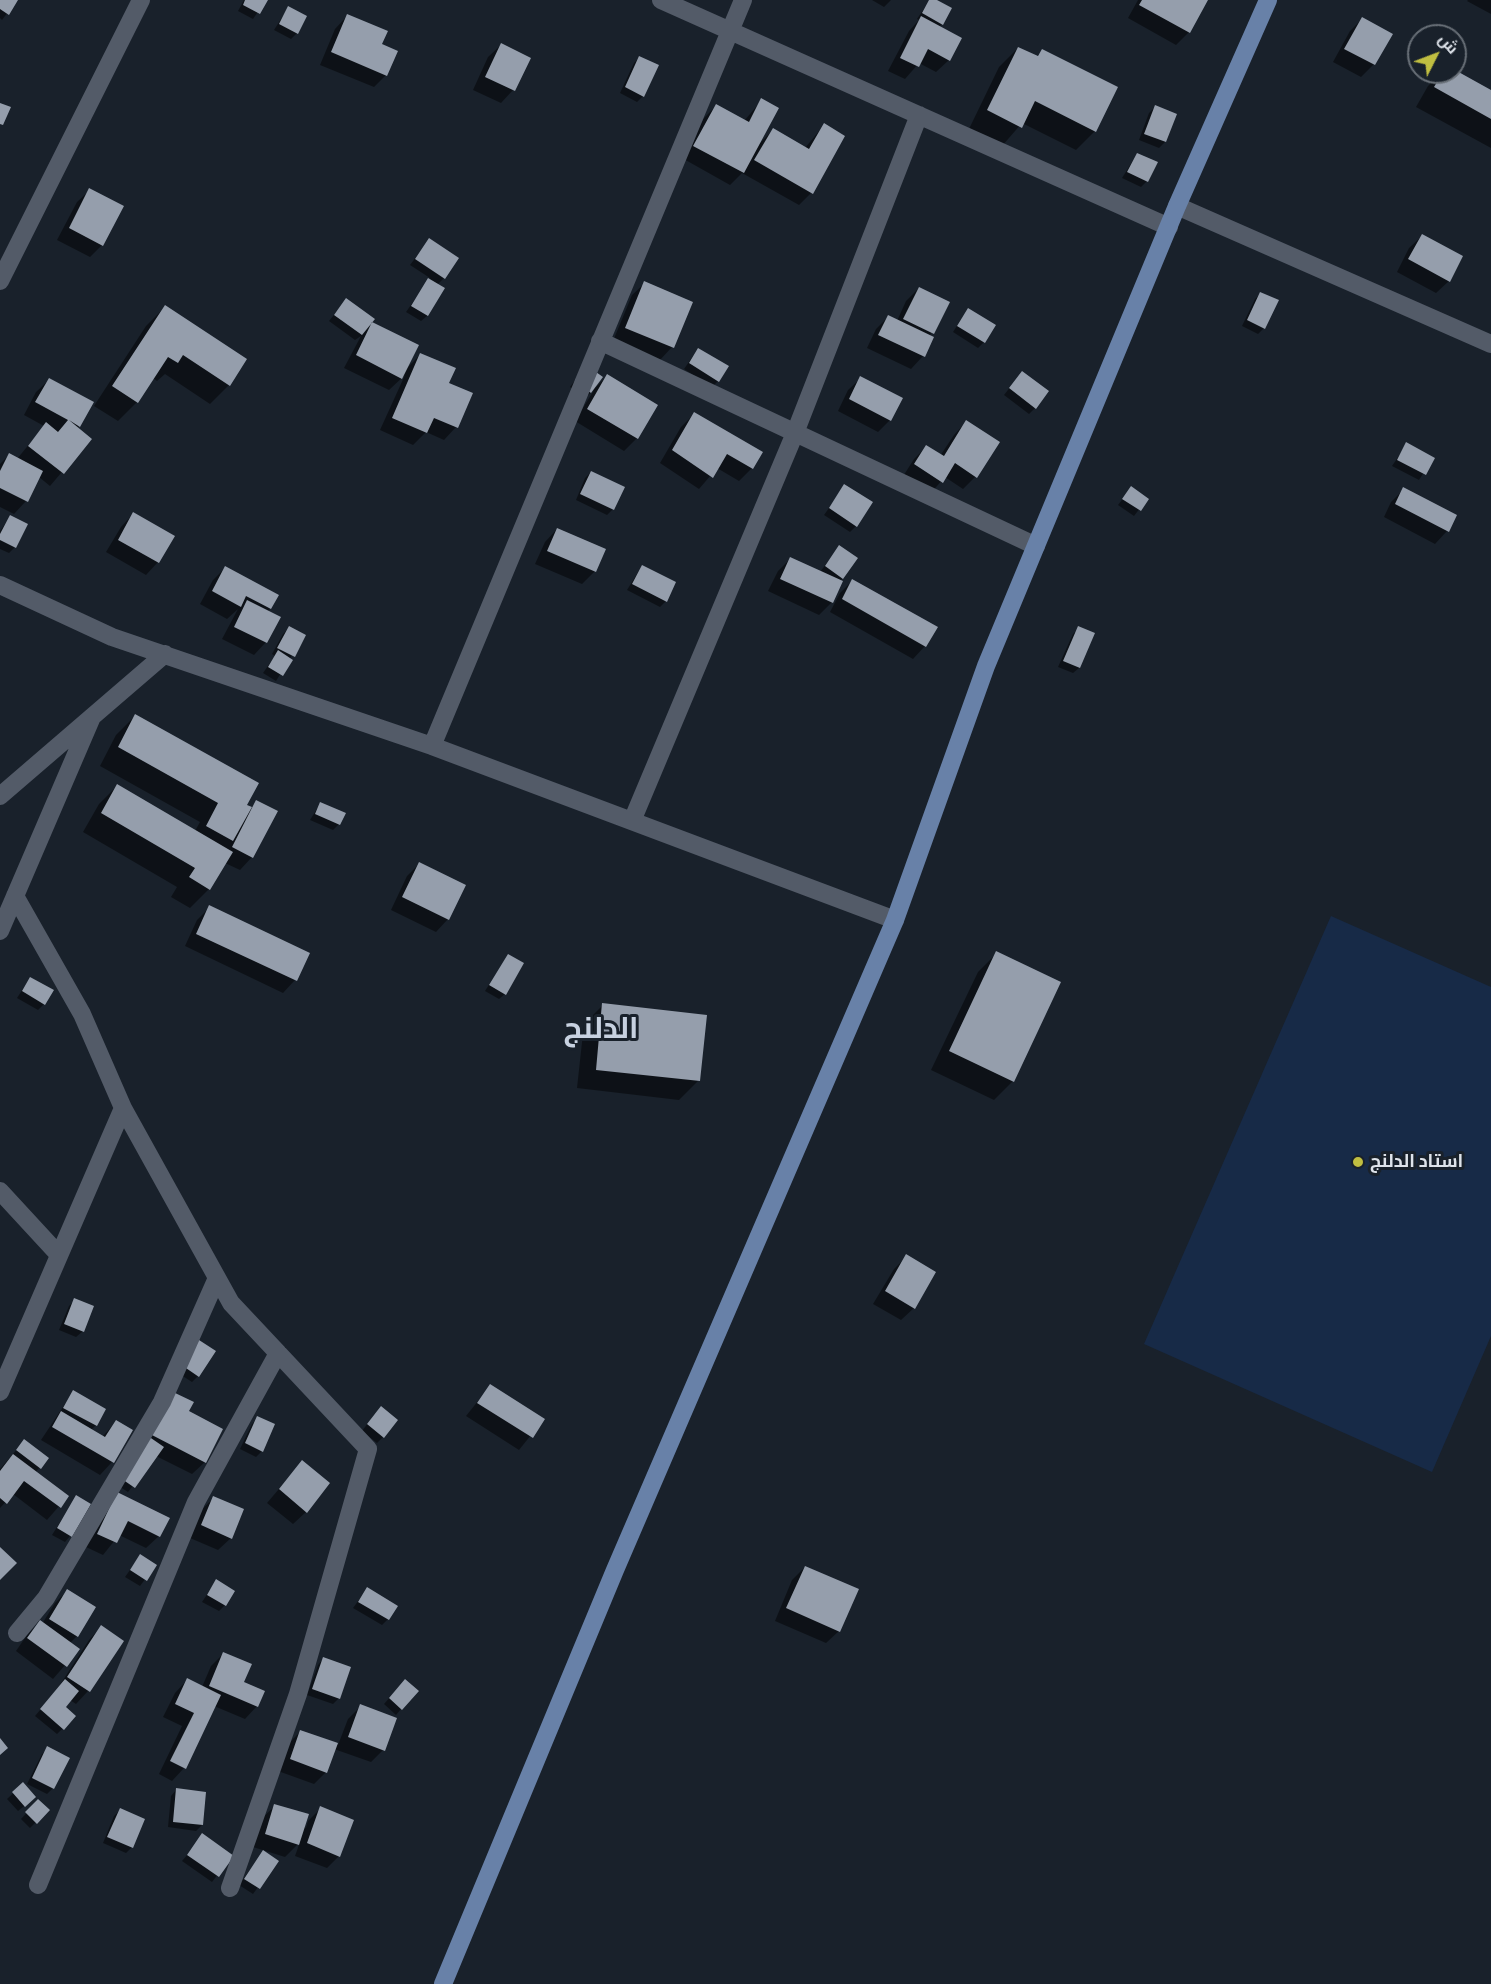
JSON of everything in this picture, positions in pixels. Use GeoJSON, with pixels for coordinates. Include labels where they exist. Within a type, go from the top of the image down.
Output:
{"type":"FeatureCollection","features":[{"type":"Feature","properties":{"kind":"main road"},"geometry":{"type":"LineString","coordinates":[[443,1984],[615,1570],[895,920],[986,666],[1168,227],[1268,0]]}},
{"type":"Feature","properties":{"kind":"street"},"geometry":{"type":"LineString","coordinates":[[0,281],[141,0]]}},
{"type":"Feature","properties":{"kind":"street"},"geometry":{"type":"LineString","coordinates":[[661,0],[1168,227]]}},
{"type":"Feature","properties":{"kind":"street"},"geometry":{"type":"LineString","coordinates":[[432,746],[742,0]]}},
{"type":"Feature","properties":{"kind":"street"},"geometry":{"type":"LineString","coordinates":[[632,821],[795,433],[919,115]]}},
{"type":"Feature","properties":{"kind":"street"},"geometry":{"type":"LineString","coordinates":[[1177,206],[1491,344]]}},
{"type":"Feature","properties":{"kind":"street"},"geometry":{"type":"LineString","coordinates":[[600,342],[1036,546]]}},
{"type":"Feature","properties":{"kind":"street"},"geometry":{"type":"LineString","coordinates":[[0,585],[112,637],[432,746],[895,920]]}},
{"type":"Feature","properties":{"kind":"street"},"geometry":{"type":"LineString","coordinates":[[0,796],[165,654]]}},
{"type":"Feature","properties":{"kind":"street"},"geometry":{"type":"LineString","coordinates":[[0,931],[92,717]]}},
{"type":"Feature","properties":{"kind":"street"},"geometry":{"type":"LineString","coordinates":[[15,896],[82,1014],[123,1108],[231,1303],[368,1449],[298,1694],[230,1888]]}},
{"type":"Feature","properties":{"kind":"street"},"geometry":{"type":"LineString","coordinates":[[0,1392],[123,1108]]}},
{"type":"Feature","properties":{"kind":"street"},"geometry":{"type":"LineString","coordinates":[[0,1191],[59,1255]]}},
{"type":"Feature","properties":{"kind":"street"},"geometry":{"type":"LineString","coordinates":[[17,1633],[46,1598],[162,1402],[217,1278]]}},
{"type":"Feature","properties":{"kind":"street"},"geometry":{"type":"LineString","coordinates":[[38,1885],[196,1502],[278,1353]]}},
{"type":"Feature","properties":{"kind":"shaded area","name":"استاد الدلنج"},"geometry":{"type":"Polygon","coordinates":[[[1331,916],[1491,987],[1491,1336],[1432,1472],[1144,1344],[1331,916]]]}},
{"type":"Feature","properties":{"kind":"building"},"geometry":{"type":"Polygon","coordinates":[[[0,0],[18,0],[9,15],[0,9],[0,0]]]}},
{"type":"Feature","properties":{"kind":"building"},"geometry":{"type":"Polygon","coordinates":[[[245,0],[268,0],[260,14],[243,5],[245,0]]]}},
{"type":"Feature","properties":{"kind":"building"},"geometry":{"type":"Polygon","coordinates":[[[929,0],[937,0],[952,8],[943,25],[922,13],[929,0]]]}},
{"type":"Feature","properties":{"kind":"building"},"geometry":{"type":"Polygon","coordinates":[[[1142,0],[1208,0],[1190,33],[1139,5],[1142,0]]]}},
{"type":"Feature","properties":{"kind":"building"},"geometry":{"type":"Polygon","coordinates":[[[288,6],[307,16],[298,34],[279,24],[288,6]]]}},
{"type":"Feature","properties":{"kind":"building"},"geometry":{"type":"Polygon","coordinates":[[[347,14],[388,31],[382,44],[398,51],[387,76],[331,52],[347,14]]]}},
{"type":"Feature","properties":{"kind":"building"},"geometry":{"type":"Polygon","coordinates":[[[921,16],[962,38],[950,61],[928,49],[919,67],[900,58],[921,16]]]}},
{"type":"Feature","properties":{"kind":"building"},"geometry":{"type":"Polygon","coordinates":[[[1362,17],[1393,34],[1375,65],[1344,49],[1362,17]]]}},
{"type":"Feature","properties":{"kind":"building"},"geometry":{"type":"Polygon","coordinates":[[[501,43],[531,58],[515,91],[485,77],[501,43]]]}},
{"type":"Feature","properties":{"kind":"building"},"geometry":{"type":"Polygon","coordinates":[[[1018,47],[1038,56],[1042,49],[1118,87],[1096,132],[1035,101],[1022,128],[987,110],[1018,47]]]}},
{"type":"Feature","properties":{"kind":"building"},"geometry":{"type":"Polygon","coordinates":[[[639,56],[659,65],[644,97],[625,87],[639,56]]]}},
{"type":"Feature","properties":{"kind":"building"},"geometry":{"type":"Polygon","coordinates":[[[1467,77],[1491,90],[1491,119],[1434,87],[1436,84],[1467,84],[1467,77]]]}},
{"type":"Feature","properties":{"kind":"building"},"geometry":{"type":"Polygon","coordinates":[[[761,98],[779,108],[744,173],[693,146],[716,104],[749,122],[761,98]]]}},
{"type":"Feature","properties":{"kind":"building"},"geometry":{"type":"Polygon","coordinates":[[[0,103],[11,107],[3,125],[0,124],[0,103]]]}},
{"type":"Feature","properties":{"kind":"building"},"geometry":{"type":"Polygon","coordinates":[[[1155,105],[1177,114],[1166,142],[1144,134],[1155,105]]]}},
{"type":"Feature","properties":{"kind":"building"},"geometry":{"type":"Polygon","coordinates":[[[824,123],[845,136],[813,194],[754,160],[773,128],[809,149],[824,123]]]}},
{"type":"Feature","properties":{"kind":"building"},"geometry":{"type":"Polygon","coordinates":[[[1137,153],[1158,162],[1148,182],[1127,172],[1137,153]]]}},
{"type":"Feature","properties":{"kind":"building"},"geometry":{"type":"Polygon","coordinates":[[[89,188],[124,206],[103,246],[69,228],[89,188]]]}},
{"type":"Feature","properties":{"kind":"building"},"geometry":{"type":"Polygon","coordinates":[[[1422,234],[1463,256],[1450,282],[1408,259],[1422,234]]]}},
{"type":"Feature","properties":{"kind":"building"},"geometry":{"type":"Polygon","coordinates":[[[429,238],[459,258],[445,279],[415,259],[429,238]]]}},
{"type":"Feature","properties":{"kind":"building"},"geometry":{"type":"Polygon","coordinates":[[[428,278],[445,288],[428,316],[411,306],[428,278]]]}},
{"type":"Feature","properties":{"kind":"building"},"geometry":{"type":"Polygon","coordinates":[[[644,281],[693,302],[674,348],[625,328],[644,281]]]}},
{"type":"Feature","properties":{"kind":"building"},"geometry":{"type":"Polygon","coordinates":[[[919,287],[950,302],[934,334],[903,319],[919,287]]]}},
{"type":"Feature","properties":{"kind":"building"},"geometry":{"type":"Polygon","coordinates":[[[1260,292],[1279,300],[1265,329],[1247,320],[1260,292]]]}},
{"type":"Feature","properties":{"kind":"building"},"geometry":{"type":"Polygon","coordinates":[[[346,298],[375,319],[362,335],[334,315],[346,298]]]}},
{"type":"Feature","properties":{"kind":"building"},"geometry":{"type":"Polygon","coordinates":[[[165,305],[247,359],[230,386],[183,355],[178,363],[168,357],[138,403],[112,386],[165,305]]]}},
{"type":"Feature","properties":{"kind":"building"},"geometry":{"type":"Polygon","coordinates":[[[968,308],[996,325],[985,343],[957,326],[968,308]]]}},
{"type":"Feature","properties":{"kind":"building"},"geometry":{"type":"Polygon","coordinates":[[[888,315],[934,337],[925,357],[878,335],[888,315]]]}},
{"type":"Feature","properties":{"kind":"building"},"geometry":{"type":"Polygon","coordinates":[[[372,322],[419,345],[402,379],[356,355],[372,322]]]}},
{"type":"Feature","properties":{"kind":"building"},"geometry":{"type":"Polygon","coordinates":[[[698,348],[729,366],[719,382],[689,363],[698,348]]]}},
{"type":"Feature","properties":{"kind":"building"},"geometry":{"type":"Polygon","coordinates":[[[420,353],[456,368],[449,383],[473,393],[458,428],[434,418],[427,433],[392,418],[420,353]]]}},
{"type":"Feature","properties":{"kind":"building"},"geometry":{"type":"Polygon","coordinates":[[[586,365],[603,377],[591,393],[575,380],[586,365]]]}},
{"type":"Feature","properties":{"kind":"building"},"geometry":{"type":"Polygon","coordinates":[[[1022,371],[1049,391],[1036,409],[1009,388],[1022,371]]]}},
{"type":"Feature","properties":{"kind":"building"},"geometry":{"type":"Polygon","coordinates":[[[607,374],[658,405],[638,439],[587,409],[607,374]]]}},
{"type":"Feature","properties":{"kind":"building"},"geometry":{"type":"Polygon","coordinates":[[[860,376],[903,398],[891,421],[849,399],[860,376]]]}},
{"type":"Feature","properties":{"kind":"building"},"geometry":{"type":"Polygon","coordinates":[[[49,378],[94,402],[80,427],[69,420],[92,439],[64,474],[28,446],[46,422],[58,432],[68,420],[35,402],[49,378]]]}},
{"type":"Feature","properties":{"kind":"building"},"geometry":{"type":"Polygon","coordinates":[[[694,412],[763,452],[753,469],[727,454],[713,478],[672,450],[694,412]]]}},
{"type":"Feature","properties":{"kind":"building"},"geometry":{"type":"Polygon","coordinates":[[[966,420],[1000,442],[977,478],[955,463],[943,483],[914,464],[926,445],[944,456],[966,420]]]}},
{"type":"Feature","properties":{"kind":"building"},"geometry":{"type":"Polygon","coordinates":[[[1406,442],[1435,458],[1426,475],[1397,460],[1406,442]]]}},
{"type":"Feature","properties":{"kind":"building"},"geometry":{"type":"Polygon","coordinates":[[[9,453],[43,471],[28,502],[0,488],[0,471],[9,453]]]}},
{"type":"Feature","properties":{"kind":"building"},"geometry":{"type":"Polygon","coordinates":[[[591,471],[625,487],[614,510],[580,494],[591,471]]]}},
{"type":"Feature","properties":{"kind":"building"},"geometry":{"type":"Polygon","coordinates":[[[844,484],[873,502],[857,527],[829,508],[844,484]]]}},
{"type":"Feature","properties":{"kind":"building"},"geometry":{"type":"Polygon","coordinates":[[[1131,486],[1149,499],[1141,511],[1122,499],[1131,486]]]}},
{"type":"Feature","properties":{"kind":"building"},"geometry":{"type":"Polygon","coordinates":[[[1403,487],[1457,515],[1449,532],[1395,504],[1403,487]]]}},
{"type":"Feature","properties":{"kind":"building"},"geometry":{"type":"Polygon","coordinates":[[[133,512],[175,536],[159,563],[118,540],[133,512]]]}},
{"type":"Feature","properties":{"kind":"building"},"geometry":{"type":"Polygon","coordinates":[[[10,515],[28,524],[16,548],[0,540],[0,534],[10,515]]]}},
{"type":"Feature","properties":{"kind":"building"},"geometry":{"type":"Polygon","coordinates":[[[557,528],[606,549],[596,572],[547,551],[557,528]]]}},
{"type":"Feature","properties":{"kind":"building"},"geometry":{"type":"Polygon","coordinates":[[[839,545],[858,558],[843,579],[825,566],[839,545]]]}},
{"type":"Feature","properties":{"kind":"building"},"geometry":{"type":"Polygon","coordinates":[[[790,557],[843,581],[833,603],[780,579],[790,557]]]}},
{"type":"Feature","properties":{"kind":"building"},"geometry":{"type":"Polygon","coordinates":[[[642,565],[676,582],[667,602],[632,584],[642,565]]]}},
{"type":"Feature","properties":{"kind":"building"},"geometry":{"type":"Polygon","coordinates":[[[225,566],[279,595],[271,609],[246,596],[241,607],[212,591],[225,566]]]}},
{"type":"Feature","properties":{"kind":"building"},"geometry":{"type":"Polygon","coordinates":[[[852,579],[938,627],[926,647],[842,599],[852,579]]]}},
{"type":"Feature","properties":{"kind":"building"},"geometry":{"type":"Polygon","coordinates":[[[247,600],[281,617],[267,643],[234,627],[247,600]]]}},
{"type":"Feature","properties":{"kind":"building"},"geometry":{"type":"Polygon","coordinates":[[[289,626],[306,635],[295,657],[277,648],[289,626]]]}},
{"type":"Feature","properties":{"kind":"building"},"geometry":{"type":"Polygon","coordinates":[[[1078,626],[1095,633],[1080,668],[1063,661],[1078,626]]]}},
{"type":"Feature","properties":{"kind":"building"},"geometry":{"type":"Polygon","coordinates":[[[278,650],[293,660],[283,676],[268,667],[278,650]]]}},
{"type":"Feature","properties":{"kind":"building"},"geometry":{"type":"Polygon","coordinates":[[[135,714],[259,783],[247,805],[252,807],[233,841],[206,826],[218,803],[118,747],[135,714]]]}},
{"type":"Feature","properties":{"kind":"building"},"geometry":{"type":"Polygon","coordinates":[[[117,784],[233,852],[210,890],[189,877],[195,868],[101,813],[117,784]]]}},
{"type":"Feature","properties":{"kind":"building"},"geometry":{"type":"Polygon","coordinates":[[[256,800],[278,811],[253,858],[232,847],[256,800]]]}},
{"type":"Feature","properties":{"kind":"building"},"geometry":{"type":"Polygon","coordinates":[[[320,802],[346,813],[340,825],[315,814],[320,802]]]}},
{"type":"Feature","properties":{"kind":"building"},"geometry":{"type":"Polygon","coordinates":[[[419,862],[466,885],[449,920],[402,897],[419,862]]]}},
{"type":"Feature","properties":{"kind":"building"},"geometry":{"type":"Polygon","coordinates":[[[209,905],[310,953],[297,981],[196,934],[209,905]]]}},
{"type":"Feature","properties":{"kind":"building"},"geometry":{"type":"Polygon","coordinates":[[[996,951],[1061,982],[1014,1082],[949,1051],[996,951]]]}},
{"type":"Feature","properties":{"kind":"building"},"geometry":{"type":"Polygon","coordinates":[[[508,954],[524,963],[506,995],[489,985],[508,954]]]}},
{"type":"Feature","properties":{"kind":"building"},"geometry":{"type":"Polygon","coordinates":[[[30,977],[54,990],[45,1005],[22,991],[30,977]]]}},
{"type":"Feature","properties":{"kind":"building"},"geometry":{"type":"Polygon","coordinates":[[[602,1003],[707,1015],[700,1081],[596,1070],[602,1003]]]}},
{"type":"Feature","properties":{"kind":"building"},"geometry":{"type":"Polygon","coordinates":[[[906,1254],[936,1272],[915,1309],[885,1291],[906,1254]]]}},
{"type":"Feature","properties":{"kind":"building"},"geometry":{"type":"Polygon","coordinates":[[[74,1298],[94,1306],[84,1332],[64,1324],[74,1298]]]}},
{"type":"Feature","properties":{"kind":"building"},"geometry":{"type":"Polygon","coordinates":[[[199,1340],[216,1351],[199,1377],[183,1366],[199,1340]]]}},
{"type":"Feature","properties":{"kind":"building"},"geometry":{"type":"Polygon","coordinates":[[[490,1384],[545,1419],[533,1438],[477,1403],[490,1384]]]}},
{"type":"Feature","properties":{"kind":"building"},"geometry":{"type":"Polygon","coordinates":[[[73,1390],[106,1409],[97,1426],[63,1408],[73,1390]]]}},
{"type":"Feature","properties":{"kind":"building"},"geometry":{"type":"Polygon","coordinates":[[[173,1392],[194,1402],[189,1411],[223,1429],[206,1463],[150,1434],[173,1392]]]}},
{"type":"Feature","properties":{"kind":"building"},"geometry":{"type":"Polygon","coordinates":[[[381,1406],[398,1420],[384,1438],[367,1424],[381,1406]]]}},
{"type":"Feature","properties":{"kind":"building"},"geometry":{"type":"Polygon","coordinates":[[[61,1411],[105,1437],[116,1420],[133,1430],[114,1463],[52,1427],[61,1411]]]}},
{"type":"Feature","properties":{"kind":"building"},"geometry":{"type":"Polygon","coordinates":[[[257,1416],[275,1424],[263,1452],[245,1443],[257,1416]]]}},
{"type":"Feature","properties":{"kind":"building"},"geometry":{"type":"Polygon","coordinates":[[[148,1436],[164,1447],[135,1488],[119,1477],[148,1436]]]}},
{"type":"Feature","properties":{"kind":"building"},"geometry":{"type":"Polygon","coordinates":[[[24,1439],[49,1458],[41,1469],[16,1450],[24,1439]]]}},
{"type":"Feature","properties":{"kind":"building"},"geometry":{"type":"Polygon","coordinates":[[[13,1454],[69,1496],[61,1508],[24,1481],[7,1504],[0,1498],[0,1471],[13,1454]]]}},
{"type":"Feature","properties":{"kind":"building"},"geometry":{"type":"Polygon","coordinates":[[[302,1460],[330,1483],[307,1513],[279,1489],[302,1460]]]}},
{"type":"Feature","properties":{"kind":"building"},"geometry":{"type":"Polygon","coordinates":[[[117,1492],[170,1518],[160,1537],[128,1521],[117,1543],[97,1534],[117,1492]]]}},
{"type":"Feature","properties":{"kind":"building"},"geometry":{"type":"Polygon","coordinates":[[[76,1495],[91,1504],[72,1537],[57,1528],[76,1495]]]}},
{"type":"Feature","properties":{"kind":"building"},"geometry":{"type":"Polygon","coordinates":[[[213,1496],[244,1509],[232,1539],[201,1525],[213,1496]]]}},
{"type":"Feature","properties":{"kind":"building"},"geometry":{"type":"Polygon","coordinates":[[[0,1547],[17,1563],[0,1580],[0,1547]]]}},
{"type":"Feature","properties":{"kind":"building"},"geometry":{"type":"Polygon","coordinates":[[[140,1554],[157,1565],[147,1581],[130,1570],[140,1554]]]}},
{"type":"Feature","properties":{"kind":"building"},"geometry":{"type":"Polygon","coordinates":[[[805,1566],[859,1589],[840,1632],[786,1608],[805,1566]]]}},
{"type":"Feature","properties":{"kind":"building"},"geometry":{"type":"Polygon","coordinates":[[[216,1579],[235,1591],[226,1606],[207,1595],[216,1579]]]}},
{"type":"Feature","properties":{"kind":"building"},"geometry":{"type":"Polygon","coordinates":[[[367,1587],[398,1606],[389,1620],[358,1602],[367,1587]]]}},
{"type":"Feature","properties":{"kind":"building"},"geometry":{"type":"Polygon","coordinates":[[[67,1589],[96,1607],[78,1637],[49,1619],[67,1589]]]}},
{"type":"Feature","properties":{"kind":"building"},"geometry":{"type":"Polygon","coordinates":[[[40,1620],[80,1649],[67,1667],[27,1638],[40,1620]]]}},
{"type":"Feature","properties":{"kind":"building"},"geometry":{"type":"Polygon","coordinates":[[[101,1625],[124,1641],[90,1692],[67,1677],[101,1625]]]}},
{"type":"Feature","properties":{"kind":"building"},"geometry":{"type":"Polygon","coordinates":[[[223,1652],[252,1664],[244,1682],[265,1691],[258,1707],[209,1686],[223,1652]]]}},
{"type":"Feature","properties":{"kind":"building"},"geometry":{"type":"Polygon","coordinates":[[[323,1657],[351,1667],[340,1699],[312,1689],[323,1657]]]}},
{"type":"Feature","properties":{"kind":"building"},"geometry":{"type":"Polygon","coordinates":[[[187,1678],[221,1695],[186,1769],[170,1761],[194,1713],[175,1704],[187,1678]]]}},
{"type":"Feature","properties":{"kind":"building"},"geometry":{"type":"Polygon","coordinates":[[[65,1679],[79,1691],[66,1707],[76,1716],[64,1730],[40,1709],[65,1679]]]}},
{"type":"Feature","properties":{"kind":"building"},"geometry":{"type":"Polygon","coordinates":[[[405,1679],[419,1691],[402,1710],[389,1698],[405,1679]]]}},
{"type":"Feature","properties":{"kind":"building"},"geometry":{"type":"Polygon","coordinates":[[[360,1704],[397,1718],[385,1751],[348,1737],[360,1704]]]}},
{"type":"Feature","properties":{"kind":"building"},"geometry":{"type":"Polygon","coordinates":[[[300,1730],[338,1743],[327,1773],[290,1759],[300,1730]]]}},
{"type":"Feature","properties":{"kind":"building"},"geometry":{"type":"Polygon","coordinates":[[[0,1738],[8,1748],[0,1755],[0,1738]]]}},
{"type":"Feature","properties":{"kind":"building"},"geometry":{"type":"Polygon","coordinates":[[[47,1746],[70,1758],[54,1789],[32,1778],[47,1746]]]}},
{"type":"Feature","properties":{"kind":"building"},"geometry":{"type":"Polygon","coordinates":[[[23,1782],[36,1797],[25,1807],[12,1792],[23,1782]]]}},
{"type":"Feature","properties":{"kind":"building"},"geometry":{"type":"Polygon","coordinates":[[[176,1788],[206,1792],[203,1825],[173,1822],[176,1788]]]}},
{"type":"Feature","properties":{"kind":"building"},"geometry":{"type":"Polygon","coordinates":[[[38,1799],[50,1810],[37,1824],[25,1812],[38,1799]]]}},
{"type":"Feature","properties":{"kind":"building"},"geometry":{"type":"Polygon","coordinates":[[[274,1804],[309,1814],[299,1845],[265,1834],[274,1804]]]}},
{"type":"Feature","properties":{"kind":"building"},"geometry":{"type":"Polygon","coordinates":[[[320,1806],[354,1820],[340,1857],[307,1843],[320,1806]]]}},
{"type":"Feature","properties":{"kind":"building"},"geometry":{"type":"Polygon","coordinates":[[[120,1808],[145,1819],[133,1848],[107,1837],[120,1808]]]}},
{"type":"Feature","properties":{"kind":"building"},"geometry":{"type":"Polygon","coordinates":[[[202,1833],[234,1856],[219,1877],[187,1855],[202,1833]]]}},
{"type":"Feature","properties":{"kind":"building"},"geometry":{"type":"Polygon","coordinates":[[[263,1850],[279,1861],[260,1889],[244,1879],[263,1850]]]}},
{"type":"Feature","properties":{"kind":"place","name":"استاد الدلنج"},"geometry":{"type":"Point","coordinates":[1358,1162]}},
{"type":"Feature","properties":{"kind":"district","name":"الدلنج"},"geometry":{"type":"Point","coordinates":[601,1029]}}]}
